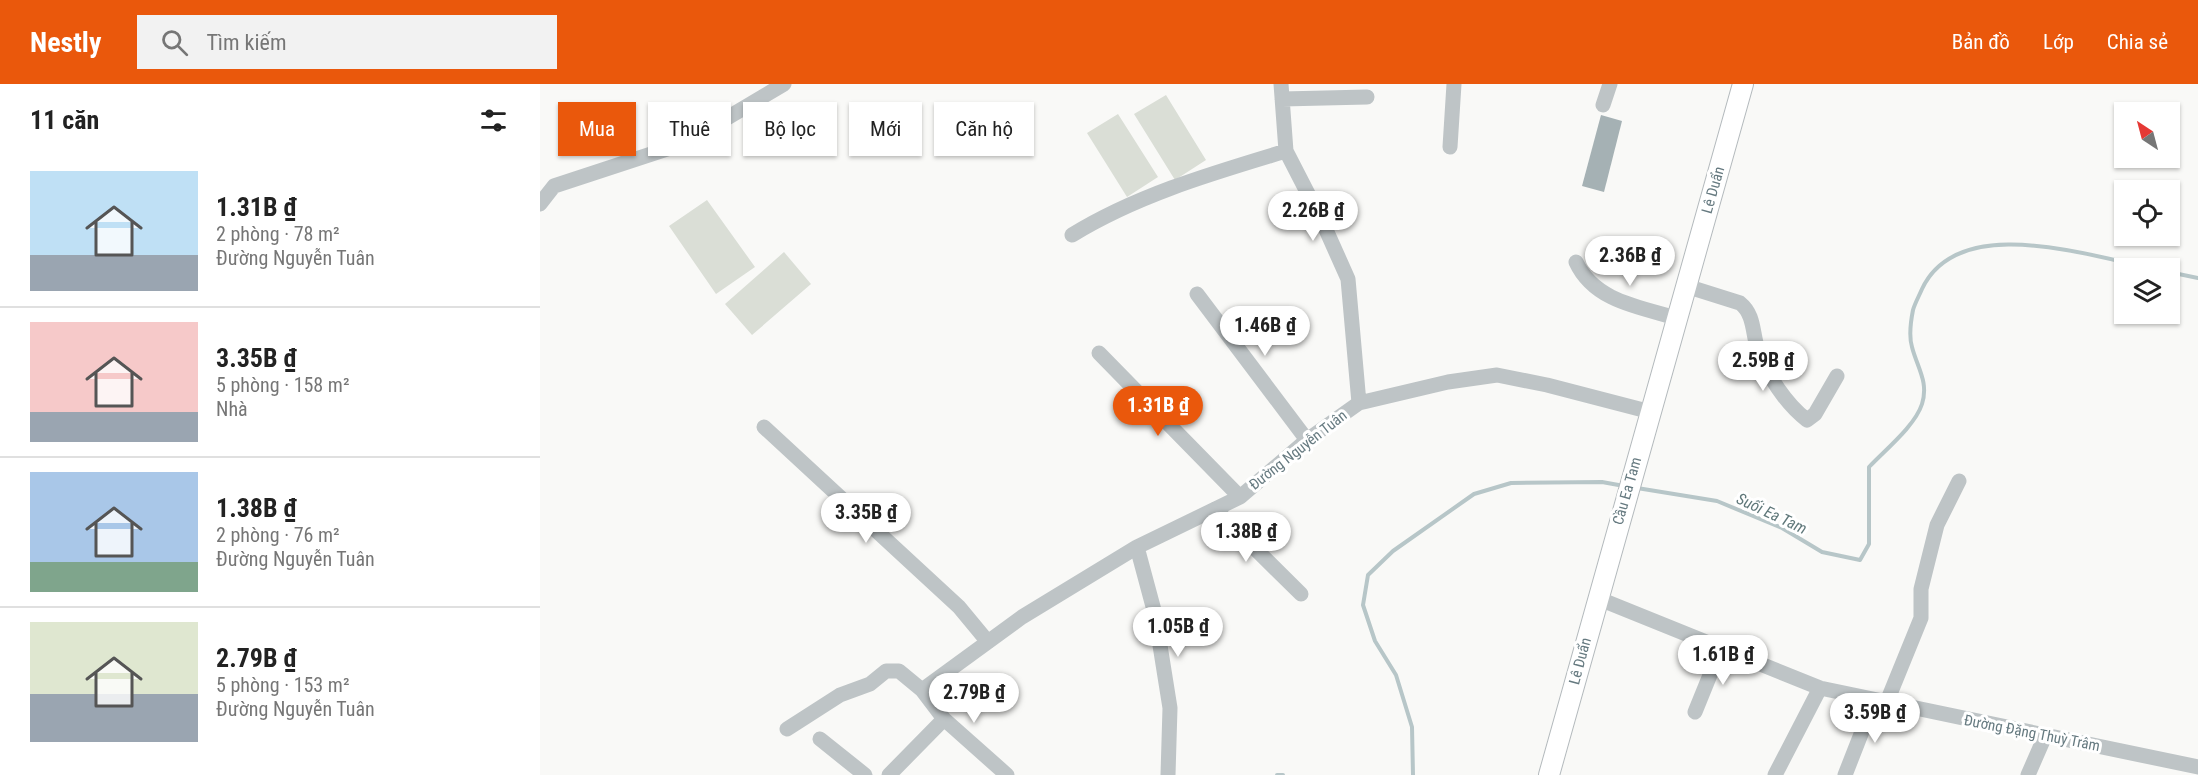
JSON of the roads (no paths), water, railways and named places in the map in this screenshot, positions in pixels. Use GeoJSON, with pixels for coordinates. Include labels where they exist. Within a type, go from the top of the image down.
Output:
{"type":"FeatureCollection","features":[{"type":"Feature","properties":{"kind":"main road","name":"Lê Duẩn"},"geometry":{"type":"LineString","coordinates":[[1643,435],[1743,84]]}},
{"type":"Feature","properties":{"kind":"main road","name":"Cầu Ea Tam"},"geometry":{"type":"LineString","coordinates":[[1611,547],[1643,435]]}},
{"type":"Feature","properties":{"kind":"main road","name":"Lê Duẩn"},"geometry":{"type":"LineString","coordinates":[[1549,775],[1611,547]]}},
{"type":"Feature","properties":{"kind":"street"},"geometry":{"type":"LineString","coordinates":[[540,204],[554,186],[685,143],[784,84]]}},
{"type":"Feature","properties":{"kind":"street"},"geometry":{"type":"LineString","coordinates":[[1450,147],[1454,84]]}},
{"type":"Feature","properties":{"kind":"street"},"geometry":{"type":"LineString","coordinates":[[1603,105],[1610,84]]}},
{"type":"Feature","properties":{"kind":"street"},"geometry":{"type":"LineString","coordinates":[[1359,404],[1348,279],[1323,223],[1286,151],[1281,92],[1367,97]]}},
{"type":"Feature","properties":{"kind":"street"},"geometry":{"type":"LineString","coordinates":[[1072,235],[1095,221],[1201,177],[1286,151]]}},
{"type":"Feature","properties":{"kind":"street"},"geometry":{"type":"LineString","coordinates":[[1576,262],[1587,282],[1604,294],[1677,318]]}},
{"type":"Feature","properties":{"kind":"street"},"geometry":{"type":"LineString","coordinates":[[1686,286],[1740,303],[1746,308],[1750,314],[1761,359],[1787,400],[1807,420],[1815,414],[1837,376]]}},
{"type":"Feature","properties":{"kind":"street"},"geometry":{"type":"LineString","coordinates":[[1197,294],[1307,440]]}},
{"type":"Feature","properties":{"kind":"street"},"geometry":{"type":"LineString","coordinates":[[1100,353],[1240,497]]}},
{"type":"Feature","properties":{"kind":"street","name":"Đường Nguyễn Tuân"},"geometry":{"type":"LineString","coordinates":[[922,690],[1022,617],[1137,546],[1240,497],[1307,440],[1359,404],[1448,382],[1497,375],[1651,412]]}},
{"type":"Feature","properties":{"kind":"street"},"geometry":{"type":"LineString","coordinates":[[764,427],[959,607],[988,642]]}},
{"type":"Feature","properties":{"kind":"street"},"geometry":{"type":"LineString","coordinates":[[1845,775],[1921,618],[1922,589],[1937,525],[1959,481]]}},
{"type":"Feature","properties":{"kind":"street"},"geometry":{"type":"LineString","coordinates":[[1215,509],[1301,594]]}},
{"type":"Feature","properties":{"kind":"street"},"geometry":{"type":"LineString","coordinates":[[1137,546],[1155,614],[1170,708],[1168,775]]}},
{"type":"Feature","properties":{"kind":"street","name":"Đường Đặng Thuỳ Trâm"},"geometry":{"type":"LineString","coordinates":[[1597,598],[1820,688],[2198,767]]}},
{"type":"Feature","properties":{"kind":"street"},"geometry":{"type":"LineString","coordinates":[[1695,711],[1721,648]]}},
{"type":"Feature","properties":{"kind":"street"},"geometry":{"type":"LineString","coordinates":[[787,729],[840,695],[870,684],[892,669],[909,677],[944,719],[1001,773]]}},
{"type":"Feature","properties":{"kind":"street"},"geometry":{"type":"LineString","coordinates":[[1775,775],[1820,688]]}},
{"type":"Feature","properties":{"kind":"street"},"geometry":{"type":"LineString","coordinates":[[889,775],[944,719]]}},
{"type":"Feature","properties":{"kind":"street"},"geometry":{"type":"LineString","coordinates":[[2028,775],[2045,736]]}},
{"type":"Feature","properties":{"kind":"street"},"geometry":{"type":"LineString","coordinates":[[820,739],[865,775]]}},
{"type":"Feature","properties":{"kind":"waterway","name":"Suối Ea Tam"},"geometry":{"type":"LineString","coordinates":[[1637,488],[1717,501],[1782,528],[1822,552],[1860,560],[1869,544],[1869,467],[1913,421],[1922,404],[1924,396],[1922,375],[1910,334],[1914,307],[1922,289],[1940,265],[1964,252],[1994,245],[2027,245],[2061,249],[2114,260]]}},
{"type":"Feature","properties":{"kind":"waterway","name":"Suối Ea Tam"},"geometry":{"type":"LineString","coordinates":[[2180,274],[2198,278]]}},
{"type":"Feature","properties":{"kind":"waterway","name":"Suối Ea Tam"},"geometry":{"type":"LineString","coordinates":[[1413,775],[1412,727],[1396,675],[1375,641],[1363,605],[1368,575],[1393,551],[1474,494],[1511,483],[1602,482],[1624,486]]}},
{"type":"Feature","properties":{"kind":"waterway","name":"Suối Ea Tam"},"geometry":{"type":"LineString","coordinates":[[1277,775],[1283,775]]}}]}
